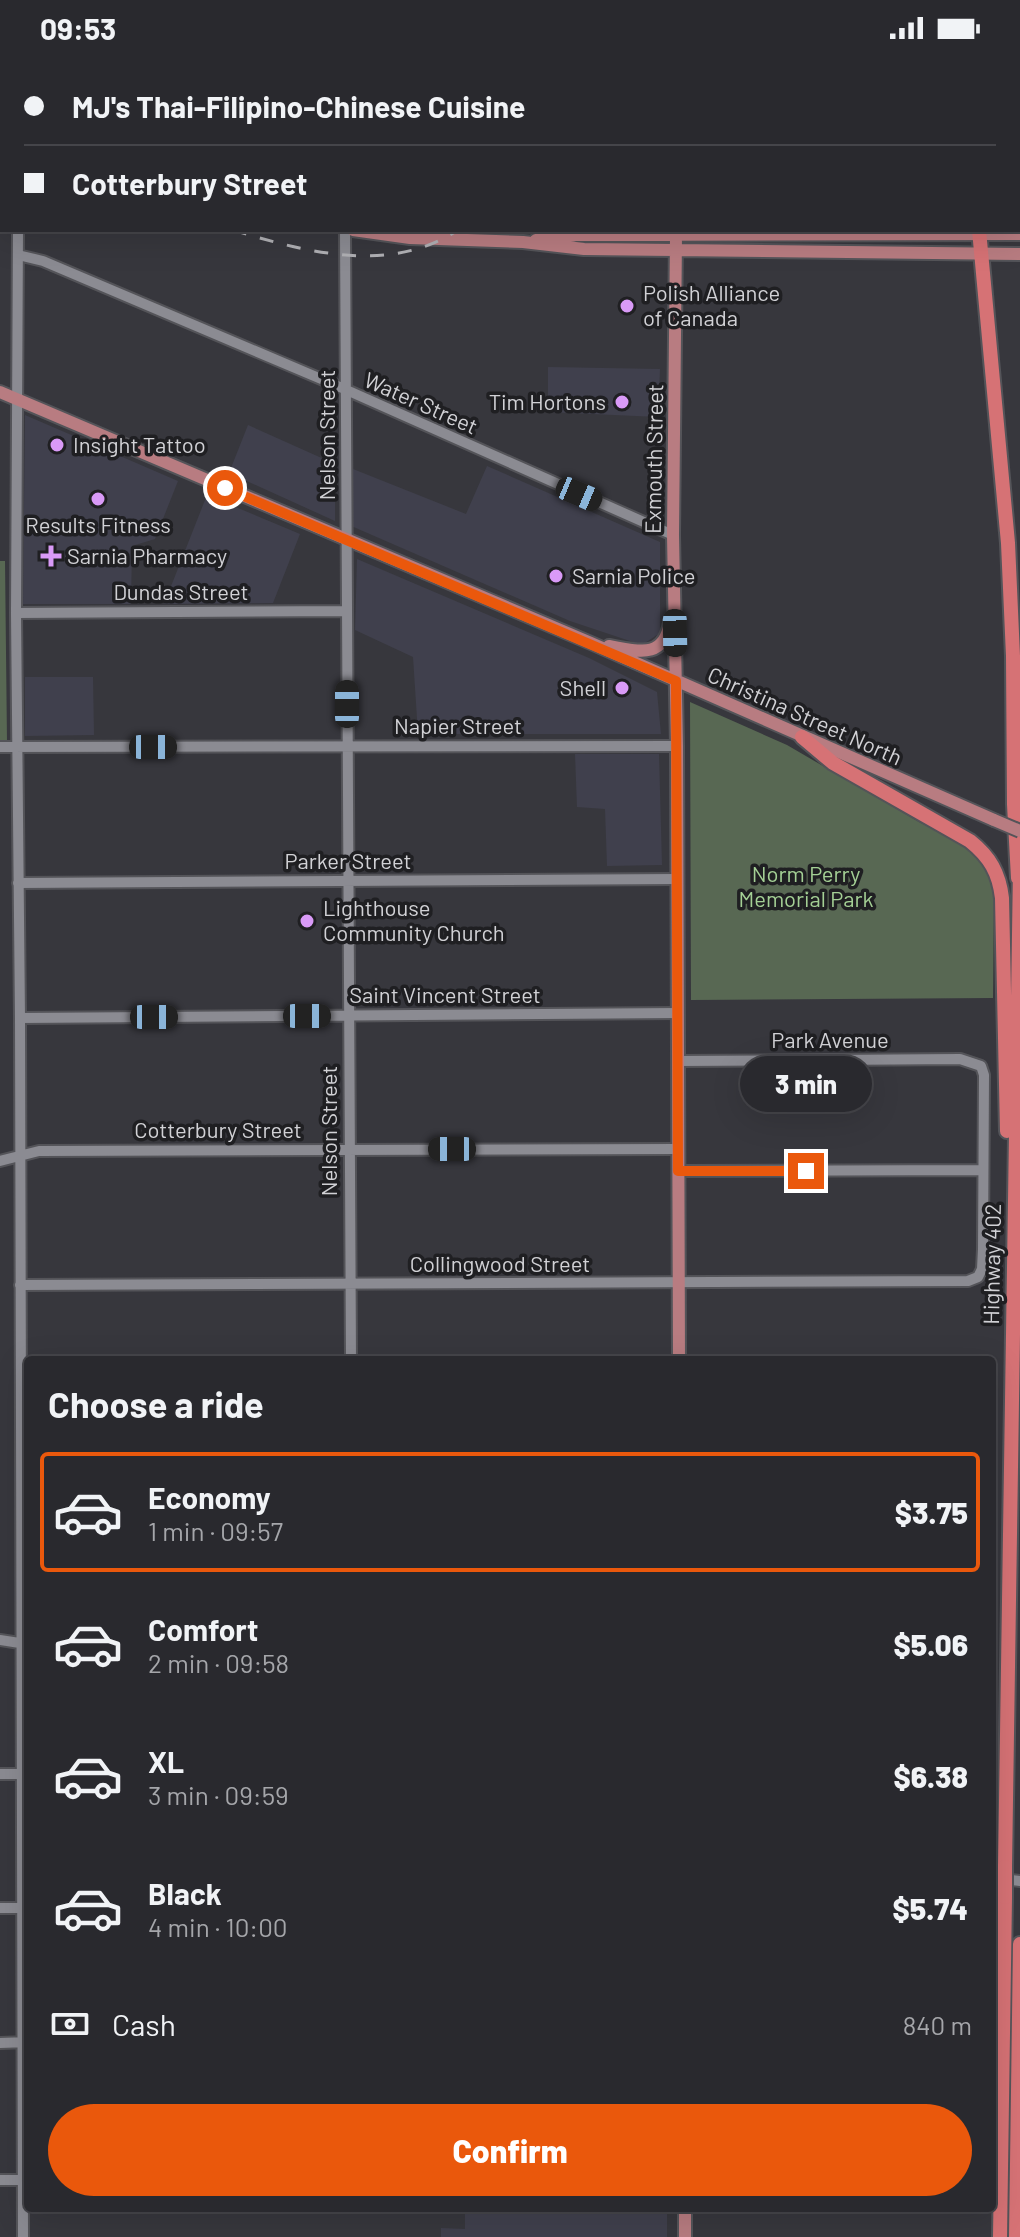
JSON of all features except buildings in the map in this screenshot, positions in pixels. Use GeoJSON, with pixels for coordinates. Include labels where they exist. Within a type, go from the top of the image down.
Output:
{"type":"FeatureCollection","features":[{"type":"Feature","properties":{"kind":"highway"},"geometry":{"type":"LineString","coordinates":[[980,232],[1011,588],[1014,804],[1020,898]]}},
{"type":"Feature","properties":{"kind":"highway"},"geometry":{"type":"LineString","coordinates":[[802,737],[833,763],[970,841],[985,854],[998,878],[1002,898],[1007,1097],[1005,1351],[1011,1462]]}},
{"type":"Feature","properties":{"kind":"highway","name":"Highway 402"},"geometry":{"type":"LineString","coordinates":[[1000,2237],[1020,868]]}},
{"type":"Feature","properties":{"kind":"highway"},"geometry":{"type":"LineString","coordinates":[[1016,2237],[1020,1944]]}},
{"type":"Feature","properties":{"kind":"main road"},"geometry":{"type":"LineString","coordinates":[[369,232],[423,239],[675,252],[1020,254]]}},
{"type":"Feature","properties":{"kind":"main road"},"geometry":{"type":"LineString","coordinates":[[523,242],[576,235],[676,233],[1020,234]]}},
{"type":"Feature","properties":{"kind":"main road","name":"Exmouth Street"},"geometry":{"type":"LineString","coordinates":[[676,233],[673,535],[678,879],[679,1356]]}},
{"type":"Feature","properties":{"kind":"main road","name":"Christina Street North"},"geometry":{"type":"LineString","coordinates":[[0,392],[591,643],[1020,831]]}},
{"type":"Feature","properties":{"kind":"main road"},"geometry":{"type":"LineString","coordinates":[[591,643],[644,651],[657,648],[669,632],[674,602]]}},
{"type":"Feature","properties":{"kind":"main road"},"geometry":{"type":"LineString","coordinates":[[685,2212],[685,2237]]}},
{"type":"Feature","properties":{"kind":"street"},"geometry":{"type":"LineString","coordinates":[[18,232],[16,747],[24,1502]]}},
{"type":"Feature","properties":{"kind":"street","name":"Nelson Street"},"geometry":{"type":"LineString","coordinates":[[345,232],[351,1356]]}},
{"type":"Feature","properties":{"kind":"street","name":"Water Street"},"geometry":{"type":"LineString","coordinates":[[18,255],[43,261],[673,535]]}},
{"type":"Feature","properties":{"kind":"street","name":"Dundas Street"},"geometry":{"type":"LineString","coordinates":[[16,613],[347,611]]}},
{"type":"Feature","properties":{"kind":"street","name":"Napier Street"},"geometry":{"type":"LineString","coordinates":[[0,747],[677,746]]}},
{"type":"Feature","properties":{"kind":"street","name":"Parker Street"},"geometry":{"type":"LineString","coordinates":[[18,883],[678,879]]}},
{"type":"Feature","properties":{"kind":"street","name":"Saint Vincent Street"},"geometry":{"type":"LineString","coordinates":[[20,1018],[678,1013]]}},
{"type":"Feature","properties":{"kind":"street","name":"Park Avenue"},"geometry":{"type":"LineString","coordinates":[[678,1061],[960,1059],[981,1066],[984,1075],[983,1170]]}},
{"type":"Feature","properties":{"kind":"street","name":"Cotterbury Street"},"geometry":{"type":"LineString","coordinates":[[0,1161],[44,1151],[678,1149]]}},
{"type":"Feature","properties":{"kind":"street"},"geometry":{"type":"LineString","coordinates":[[678,1171],[983,1170]]}},
{"type":"Feature","properties":{"kind":"street","name":"Collingwood Street"},"geometry":{"type":"LineString","coordinates":[[20,1285],[968,1281],[978,1277],[982,1269],[983,1170]]}},
{"type":"Feature","properties":{"kind":"street"},"geometry":{"type":"LineString","coordinates":[[0,1640],[24,1643]]}},
{"type":"Feature","properties":{"kind":"street"},"geometry":{"type":"LineString","coordinates":[[24,1719],[20,1774],[24,1953]]}},
{"type":"Feature","properties":{"kind":"street"},"geometry":{"type":"LineString","coordinates":[[0,1774],[20,1774]]}},
{"type":"Feature","properties":{"kind":"street"},"geometry":{"type":"LineString","coordinates":[[996,1879],[1020,1882]]}},
{"type":"Feature","properties":{"kind":"street"},"geometry":{"type":"LineString","coordinates":[[996,1885],[1020,1882]]}},
{"type":"Feature","properties":{"kind":"street"},"geometry":{"type":"LineString","coordinates":[[0,1908],[23,1908]]}},
{"type":"Feature","properties":{"kind":"street"},"geometry":{"type":"LineString","coordinates":[[0,2043],[24,2042]]}},
{"type":"Feature","properties":{"kind":"street"},"geometry":{"type":"LineString","coordinates":[[0,2180],[24,2180]]}},
{"type":"Feature","properties":{"kind":"street"},"geometry":{"type":"LineString","coordinates":[[23,2237],[24,2212]]}},
{"type":"Feature","properties":{"kind":"shaded area"},"geometry":{"type":"Polygon","coordinates":[[[548,367],[660,369],[658,417],[548,412],[548,367]]]}},
{"type":"Feature","properties":{"kind":"shaded area"},"geometry":{"type":"Polygon","coordinates":[[[25,415],[178,481],[155,539],[132,546],[131,604],[23,604],[25,415]]]}},
{"type":"Feature","properties":{"kind":"shaded area"},"geometry":{"type":"Polygon","coordinates":[[[248,425],[335,464],[335,521],[229,473],[248,425]]]}},
{"type":"Feature","properties":{"kind":"shaded area"},"geometry":{"type":"Polygon","coordinates":[[[487,466],[660,542],[660,633],[642,645],[570,621],[349,525],[353,469],[466,514],[487,466]]]}},
{"type":"Feature","properties":{"kind":"shaded area"},"geometry":{"type":"Polygon","coordinates":[[[207,495],[300,534],[273,603],[164,604],[207,495]]]}},
{"type":"Feature","properties":{"kind":"shaded area"},"geometry":{"type":"Polygon","coordinates":[[[357,559],[589,658],[657,692],[661,734],[418,734],[413,657],[355,630],[357,559]]]}},
{"type":"Feature","properties":{"kind":"shaded area"},"geometry":{"type":"Polygon","coordinates":[[[25,677],[93,677],[94,735],[25,736],[25,677]]]}},
{"type":"Feature","properties":{"kind":"shaded area"},"geometry":{"type":"Polygon","coordinates":[[[575,754],[659,754],[662,865],[607,866],[605,809],[577,807],[575,754]]]}},
{"type":"Feature","properties":{"kind":"shaded area"},"geometry":{"type":"Polygon","coordinates":[[[465,2212],[667,2212],[667,2237],[441,2237],[441,2228],[465,2229],[465,2212]]]}},
{"type":"Feature","properties":{"kind":"green space"},"geometry":{"type":"Polygon","coordinates":[[[0,561],[5,561],[7,742],[0,742],[0,561]]]}},
{"type":"Feature","properties":{"kind":"green space","name":"Norm Perry Memorial Park"},"geometry":{"type":"Polygon","coordinates":[[[690,702],[787,745],[974,854],[987,871],[994,896],[993,998],[691,1000],[690,702]]]}},
{"type":"Feature","properties":{"kind":"railway"},"geometry":{"type":"LineString","coordinates":[[240,232],[318,252],[376,256],[432,244],[454,232]]}},
{"type":"Feature","properties":{"kind":"place","name":"Polish Alliance of Canada"},"geometry":{"type":"Point","coordinates":[627,306]}},
{"type":"Feature","properties":{"kind":"place","name":"Tim Hortons"},"geometry":{"type":"Point","coordinates":[622,402]}},
{"type":"Feature","properties":{"kind":"place","name":"Insight Tattoo"},"geometry":{"type":"Point","coordinates":[57,445]}},
{"type":"Feature","properties":{"kind":"place","name":"Results Fitness"},"geometry":{"type":"Point","coordinates":[98,499]}},
{"type":"Feature","properties":{"kind":"place","name":"Sarnia Pharmacy"},"geometry":{"type":"Point","coordinates":[51,556]}},
{"type":"Feature","properties":{"kind":"place","name":"Sarnia Police"},"geometry":{"type":"Point","coordinates":[556,576]}},
{"type":"Feature","properties":{"kind":"place","name":"Shell"},"geometry":{"type":"Point","coordinates":[622,688]}},
{"type":"Feature","properties":{"kind":"place","name":"Lighthouse Community Church"},"geometry":{"type":"Point","coordinates":[307,921]}},
{"type":"Feature","properties":{"kind":"route"},"geometry":{"type":"LineString","coordinates":[[225,488],[676,681],[678,1171],[806,1171]]}}]}
